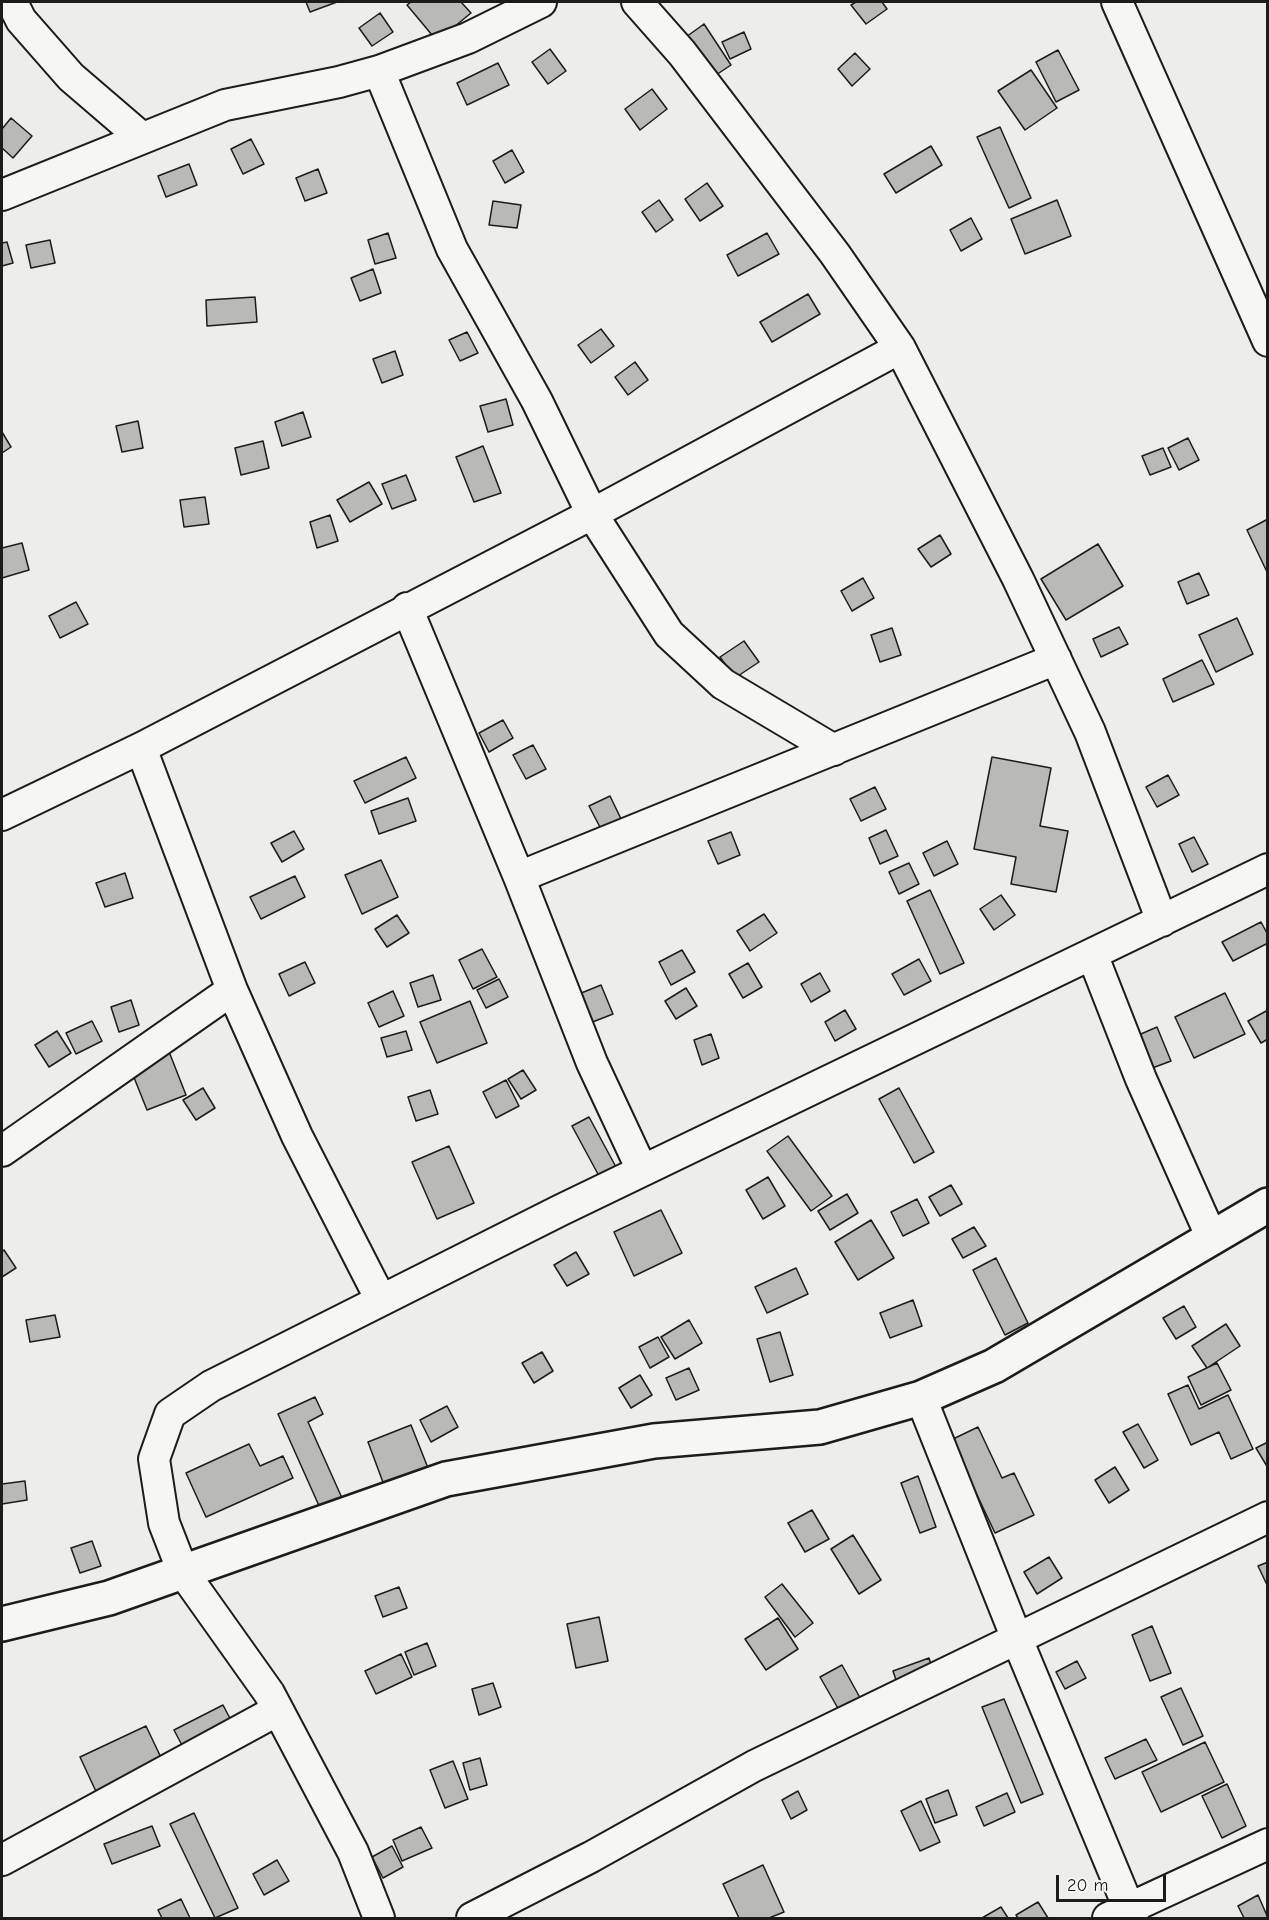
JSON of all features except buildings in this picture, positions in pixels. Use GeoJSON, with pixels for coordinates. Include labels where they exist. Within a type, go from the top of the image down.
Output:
{"type":"FeatureCollection","features":[{"type":"Feature","properties":{"kind":"street"},"geometry":{"type":"LineString","coordinates":[[12,2],[21,20],[71,77],[142,138]]}},
{"type":"Feature","properties":{"kind":"street"},"geometry":{"type":"LineString","coordinates":[[2,195],[225,105],[339,82],[379,71],[468,38],[541,2]]}},
{"type":"Feature","properties":{"kind":"street"},"geometry":{"type":"LineString","coordinates":[[637,2],[682,53],[820,234],[900,348],[1018,579],[1090,732],[1162,921]]}},
{"type":"Feature","properties":{"kind":"street"},"geometry":{"type":"LineString","coordinates":[[1117,2],[1268,341]]}},
{"type":"Feature","properties":{"kind":"street"},"geometry":{"type":"LineString","coordinates":[[379,71],[452,249],[537,401],[592,514],[669,634],[723,684],[834,750]]}},
{"type":"Feature","properties":{"kind":"street"},"geometry":{"type":"LineString","coordinates":[[2,814],[141,748],[592,514],[900,348]]}},
{"type":"Feature","properties":{"kind":"street"},"geometry":{"type":"LineString","coordinates":[[407,608],[519,877],[592,1063],[642,1170]]}},
{"type":"Feature","properties":{"kind":"street"},"geometry":{"type":"LineString","coordinates":[[519,877],[1056,659]]}},
{"type":"Feature","properties":{"kind":"street"},"geometry":{"type":"LineString","coordinates":[[141,748],[232,990],[297,1136],[381,1300]]}},
{"type":"Feature","properties":{"kind":"street"},"geometry":{"type":"LineString","coordinates":[[379,1918],[353,1852],[278,1710],[243,1654],[183,1572],[164,1523],[154,1459],[170,1414],[211,1386],[642,1170],[1268,869]]}},
{"type":"Feature","properties":{"kind":"street"},"geometry":{"type":"LineString","coordinates":[[1092,954],[1141,1079],[1211,1236]]}},
{"type":"Feature","properties":{"kind":"street"},"geometry":{"type":"LineString","coordinates":[[2,1151],[232,990]]}},
{"type":"Feature","properties":{"kind":"street"},"geometry":{"type":"LineString","coordinates":[[2,1624],[109,1598],[446,1479],[654,1441],[820,1427],[921,1398],[994,1366],[1211,1236],[1268,1205]]}},
{"type":"Feature","properties":{"kind":"street"},"geometry":{"type":"LineString","coordinates":[[921,1398],[1123,1915],[1268,1844]]}},
{"type":"Feature","properties":{"kind":"street"},"geometry":{"type":"LineString","coordinates":[[472,1918],[591,1857],[754,1767],[1268,1517]]}},
{"type":"Feature","properties":{"kind":"street"},"geometry":{"type":"LineString","coordinates":[[2,1860],[278,1710]]}}]}
